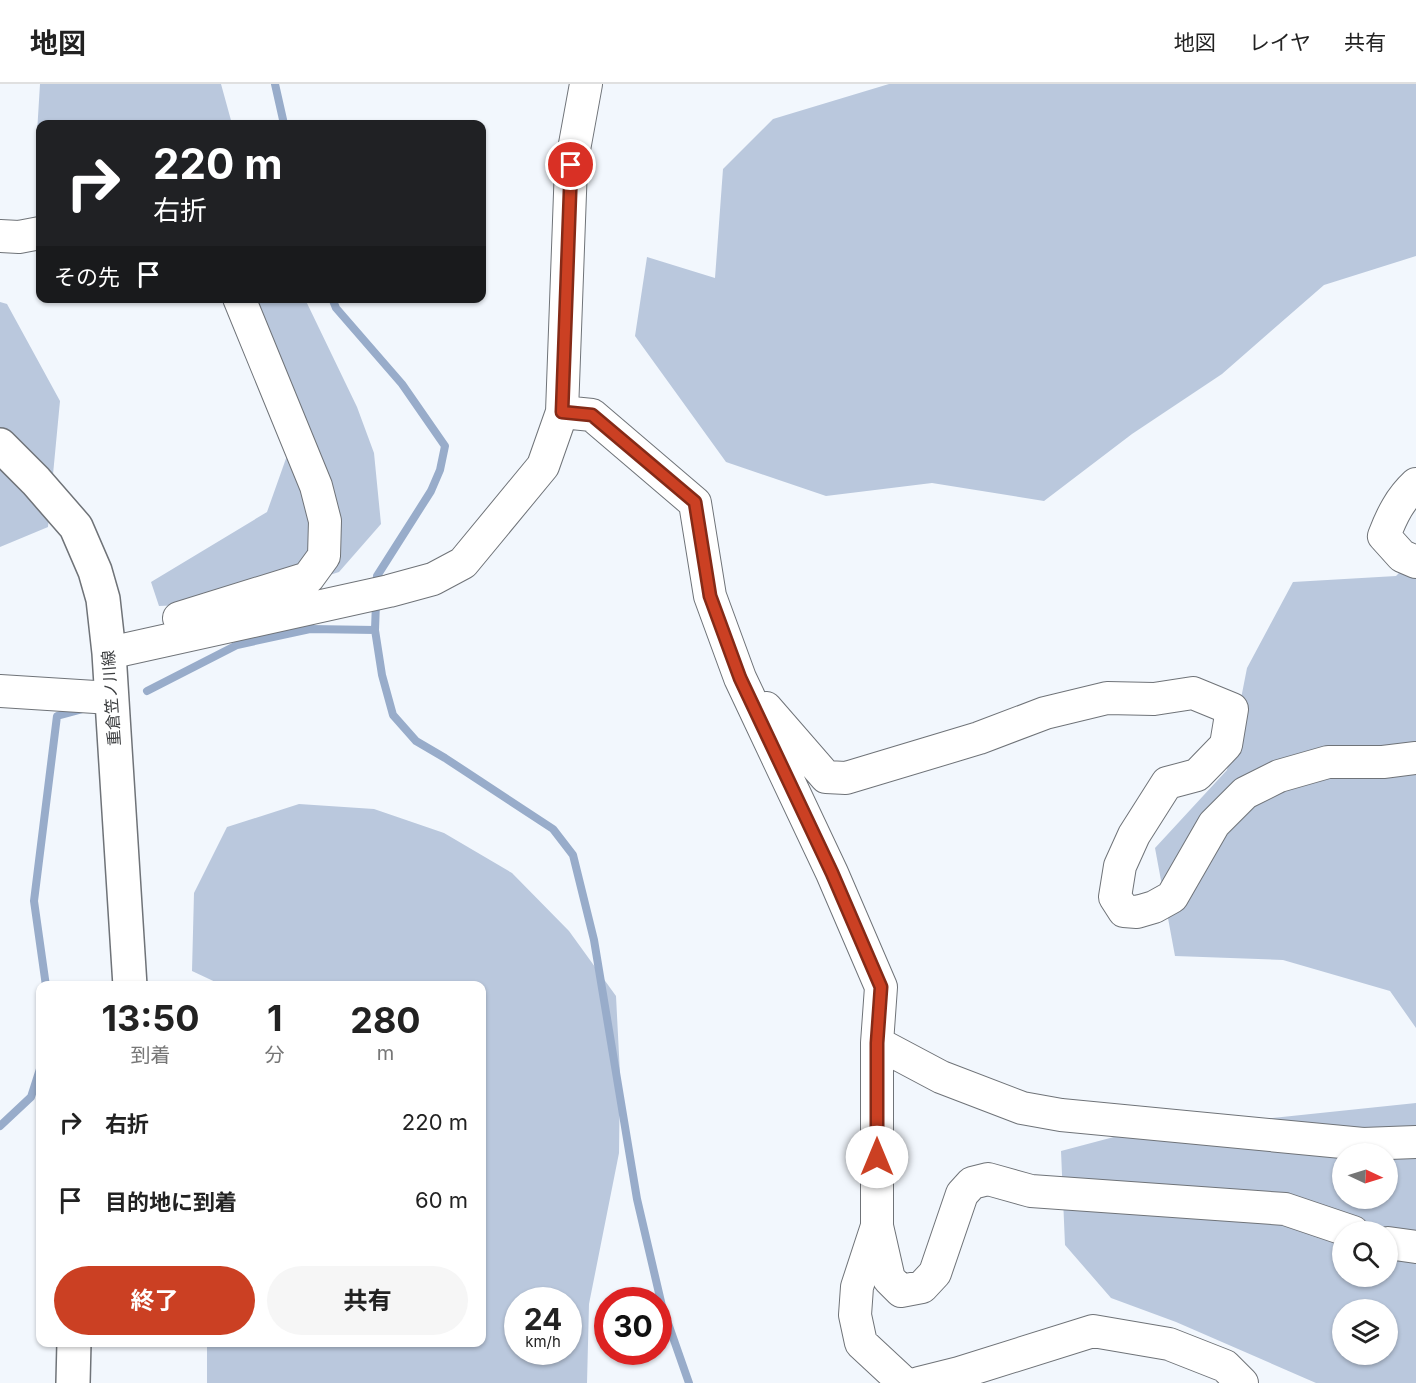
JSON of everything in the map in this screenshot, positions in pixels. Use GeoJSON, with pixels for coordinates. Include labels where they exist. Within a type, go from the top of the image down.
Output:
{"type":"FeatureCollection","features":[{"type":"Feature","properties":{"kind":"main road","name":"重倉笠ノ川線"},"geometry":{"type":"LineString","coordinates":[[0,445],[36,481],[76,527],[95,571],[103,599],[109,653],[130,981]]}},
{"type":"Feature","properties":{"kind":"main road"},"geometry":{"type":"LineString","coordinates":[[73,1383],[74,1347]]}},
{"type":"Feature","properties":{"kind":"street"},"geometry":{"type":"LineString","coordinates":[[109,653],[389,591],[434,579],[463,563],[543,466],[562,412],[571,165],[586,84]]}},
{"type":"Feature","properties":{"kind":"street"},"geometry":{"type":"LineString","coordinates":[[0,236],[19,237],[36,234]]}},
{"type":"Feature","properties":{"kind":"street"},"geometry":{"type":"LineString","coordinates":[[109,653],[154,626],[308,578],[324,556],[325,521],[316,486],[241,303]]}},
{"type":"Feature","properties":{"kind":"street"},"geometry":{"type":"LineString","coordinates":[[562,412],[592,415],[695,502],[710,596],[740,678],[832,873],[881,987],[877,1043],[877,1226],[889,1279],[901,1291],[922,1287],[935,1273],[962,1194],[972,1183],[988,1179],[1031,1191],[1285,1209],[1332,1225]]}},
{"type":"Feature","properties":{"kind":"street"},"geometry":{"type":"LineString","coordinates":[[1416,484],[1404,495],[1392,514],[1384,536],[1402,556],[1416,562]]}},
{"type":"Feature","properties":{"kind":"street"},"geometry":{"type":"LineString","coordinates":[[740,678],[826,777],[846,778],[979,738],[1045,713],[1107,698],[1154,699],[1193,693],[1232,709],[1226,745],[1197,776],[1167,783],[1134,835],[1120,866],[1115,897],[1124,911],[1137,912],[1154,908],[1172,897],[1214,824],[1245,794],[1279,776],[1328,762],[1383,762],[1416,758]]}},
{"type":"Feature","properties":{"kind":"street"},"geometry":{"type":"LineString","coordinates":[[0,691],[111,698]]}},
{"type":"Feature","properties":{"kind":"street"},"geometry":{"type":"LineString","coordinates":[[877,1043],[941,1077],[1022,1108],[1061,1115],[1363,1144],[1416,1142]]}},
{"type":"Feature","properties":{"kind":"street"},"geometry":{"type":"LineString","coordinates":[[877,1226],[857,1287],[855,1315],[861,1343],[904,1383]]}},
{"type":"Feature","properties":{"kind":"street"},"geometry":{"type":"LineString","coordinates":[[1398,1244],[1416,1247]]}},
{"type":"Feature","properties":{"kind":"street"},"geometry":{"type":"LineString","coordinates":[[919,1383],[959,1373],[1092,1331],[1169,1344],[1225,1365],[1242,1383]]}},
{"type":"Feature","properties":{"kind":"shaded area"},"geometry":{"type":"Polygon","coordinates":[[[40,84],[221,84],[231,120],[38,120],[40,84]]]}},
{"type":"Feature","properties":{"kind":"shaded area"},"geometry":{"type":"Polygon","coordinates":[[[889,84],[1416,84],[1416,256],[1324,285],[1222,374],[1132,434],[1044,501],[932,483],[826,496],[726,462],[635,336],[647,257],[715,278],[723,169],[773,119],[889,84]]]}},
{"type":"Feature","properties":{"kind":"shaded area"},"geometry":{"type":"Polygon","coordinates":[[[0,302],[7,304],[60,401],[48,527],[0,547],[0,302]]]}},
{"type":"Feature","properties":{"kind":"shaded area"},"geometry":{"type":"Polygon","coordinates":[[[246,303],[307,303],[357,407],[374,453],[381,524],[339,572],[273,593],[208,604],[159,606],[151,582],[267,512],[289,450],[246,303]]]}},
{"type":"Feature","properties":{"kind":"shaded area"},"geometry":{"type":"Polygon","coordinates":[[[1416,556],[1416,1028],[1390,991],[1283,960],[1175,956],[1155,848],[1227,770],[1247,668],[1293,582],[1396,576],[1416,556]]]}},
{"type":"Feature","properties":{"kind":"shaded area"},"geometry":{"type":"Polygon","coordinates":[[[299,804],[374,809],[444,833],[512,873],[569,931],[616,996],[620,1074],[619,1153],[589,1304],[587,1383],[207,1383],[207,1347],[486,1347],[486,981],[213,981],[192,971],[194,893],[227,827],[299,804]]]}},
{"type":"Feature","properties":{"kind":"shaded area"},"geometry":{"type":"Polygon","coordinates":[[[1416,1103],[1416,1383],[1316,1383],[1176,1322],[1111,1298],[1065,1245],[1061,1151],[1129,1133],[1416,1103]]]}},
{"type":"Feature","properties":{"kind":"waterway"},"geometry":{"type":"LineString","coordinates":[[275,84],[283,120]]}},
{"type":"Feature","properties":{"kind":"waterway"},"geometry":{"type":"LineString","coordinates":[[334,303],[402,384],[445,446],[440,470],[431,491],[377,576],[376,587]]}},
{"type":"Feature","properties":{"kind":"waterway"},"geometry":{"type":"LineString","coordinates":[[376,602],[375,630],[382,675],[393,715],[416,741],[553,829],[573,855],[594,940],[637,1199],[662,1306],[689,1383]]}},
{"type":"Feature","properties":{"kind":"waterway"},"geometry":{"type":"LineString","coordinates":[[147,691],[237,645],[310,629],[375,630]]}},
{"type":"Feature","properties":{"kind":"waterway"},"geometry":{"type":"LineString","coordinates":[[45,981],[34,901],[57,716],[83,709]]}},
{"type":"Feature","properties":{"kind":"waterway"},"geometry":{"type":"LineString","coordinates":[[0,1126],[31,1097],[36,1081]]}},
{"type":"Feature","properties":{"kind":"route"},"geometry":{"type":"LineString","coordinates":[[571,165],[562,412],[592,415],[695,502],[710,596],[740,678],[832,873],[881,987],[877,1043],[877,1157]]}}]}
